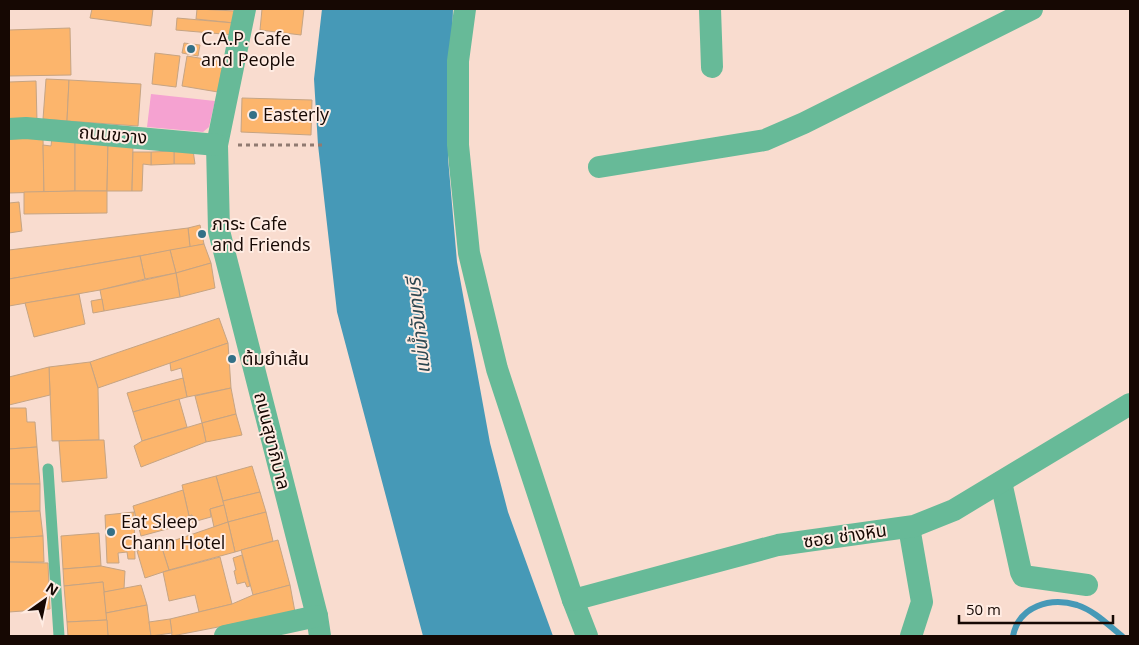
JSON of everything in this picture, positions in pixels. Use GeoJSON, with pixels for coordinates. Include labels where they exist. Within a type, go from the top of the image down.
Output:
{"type":"FeatureCollection","features":[{"type":"Feature","properties":{"kind":"street","name":"ถนนสุขาภิบาล"},"geometry":{"type":"LineString","coordinates":[[244,9],[218,145],[219,231],[318,626]]}},
{"type":"Feature","properties":{"kind":"street"},"geometry":{"type":"LineString","coordinates":[[465,9],[458,61],[458,145],[469,253],[497,369],[573,600],[587,636]]}},
{"type":"Feature","properties":{"kind":"street"},"geometry":{"type":"LineString","coordinates":[[710,9],[712,67]]}},
{"type":"Feature","properties":{"kind":"street"},"geometry":{"type":"LineString","coordinates":[[599,166],[765,140],[804,124],[1032,9]]}},
{"type":"Feature","properties":{"kind":"street","name":"ถนนขวาง"},"geometry":{"type":"LineString","coordinates":[[9,129],[26,128],[218,145]]}},
{"type":"Feature","properties":{"kind":"street","name":"ซอย ช่างหิน"},"geometry":{"type":"LineString","coordinates":[[573,600],[778,545],[909,527],[954,510],[1130,404]]}},
{"type":"Feature","properties":{"kind":"street"},"geometry":{"type":"LineString","coordinates":[[1001,482],[1023,576],[1087,585]]}},
{"type":"Feature","properties":{"kind":"street"},"geometry":{"type":"LineString","coordinates":[[909,527],[922,602],[911,636]]}},
{"type":"Feature","properties":{"kind":"street"},"geometry":{"type":"LineString","coordinates":[[225,636],[318,626]]}},
{"type":"Feature","properties":{"kind":"lane"},"geometry":{"type":"LineString","coordinates":[[48,470],[60,636]]}},
{"type":"Feature","properties":{"kind":"path"},"geometry":{"type":"LineString","coordinates":[[218,145],[326,145]]}},
{"type":"Feature","properties":{"kind":"shaded area"},"geometry":{"type":"Polygon","coordinates":[[[151,94],[215,101],[209,127],[203,132],[147,127],[151,94]]]}},
{"type":"Feature","properties":{"kind":"water","name":"แม่น้ำจันทบุรี"},"geometry":{"type":"Polygon","coordinates":[[[322,9],[453,9],[448,158],[457,262],[490,443],[508,512],[553,636],[423,636],[337,312],[318,145],[314,79],[322,9]]]}},
{"type":"Feature","properties":{"kind":"building"},"geometry":{"type":"Polygon","coordinates":[[[92,9],[153,9],[151,26],[90,18],[92,9]]]}},
{"type":"Feature","properties":{"kind":"building"},"geometry":{"type":"Polygon","coordinates":[[[197,9],[235,11],[234,23],[196,19],[197,9]]]}},
{"type":"Feature","properties":{"kind":"building"},"geometry":{"type":"Polygon","coordinates":[[[262,9],[304,9],[301,35],[260,30],[262,9]]]}},
{"type":"Feature","properties":{"kind":"building"},"geometry":{"type":"Polygon","coordinates":[[[177,18],[234,23],[234,35],[176,30],[177,18]]]}},
{"type":"Feature","properties":{"kind":"building"},"geometry":{"type":"Polygon","coordinates":[[[70,28],[71,75],[9,76],[9,30],[70,28]]]}},
{"type":"Feature","properties":{"kind":"building","name":"C.A.P. Cafe and People"},"geometry":{"type":"Polygon","coordinates":[[[184,43],[200,45],[198,56],[182,53],[184,43]]]}},
{"type":"Feature","properties":{"kind":"building"},"geometry":{"type":"Polygon","coordinates":[[[155,53],[180,56],[176,87],[152,84],[155,53]]]}},
{"type":"Feature","properties":{"kind":"building"},"geometry":{"type":"Polygon","coordinates":[[[187,56],[223,62],[218,92],[182,86],[187,56]]]}},
{"type":"Feature","properties":{"kind":"building"},"geometry":{"type":"Polygon","coordinates":[[[46,79],[69,80],[67,121],[43,119],[46,79]]]}},
{"type":"Feature","properties":{"kind":"building"},"geometry":{"type":"Polygon","coordinates":[[[69,80],[141,84],[138,126],[67,121],[69,80]]]}},
{"type":"Feature","properties":{"kind":"building"},"geometry":{"type":"Polygon","coordinates":[[[36,81],[37,122],[9,124],[9,82],[36,81]]]}},
{"type":"Feature","properties":{"kind":"building"},"geometry":{"type":"Polygon","coordinates":[[[242,98],[312,100],[311,135],[241,132],[242,98]]]}},
{"type":"Feature","properties":{"kind":"building"},"geometry":{"type":"Polygon","coordinates":[[[43,137],[44,192],[9,193],[9,139],[43,137]]]}},
{"type":"Feature","properties":{"kind":"building"},"geometry":{"type":"Polygon","coordinates":[[[52,137],[75,138],[75,191],[44,192],[43,145],[51,146],[52,137]]]}},
{"type":"Feature","properties":{"kind":"building"},"geometry":{"type":"Polygon","coordinates":[[[75,138],[108,141],[107,191],[75,191],[75,138]]]}},
{"type":"Feature","properties":{"kind":"building"},"geometry":{"type":"Polygon","coordinates":[[[108,141],[133,144],[132,191],[107,191],[108,141]]]}},
{"type":"Feature","properties":{"kind":"building"},"geometry":{"type":"Polygon","coordinates":[[[193,150],[195,164],[174,164],[174,151],[193,150]]]}},
{"type":"Feature","properties":{"kind":"building"},"geometry":{"type":"Polygon","coordinates":[[[174,151],[174,164],[151,165],[151,152],[174,151]]]}},
{"type":"Feature","properties":{"kind":"building"},"geometry":{"type":"Polygon","coordinates":[[[133,152],[151,152],[151,165],[143,164],[142,191],[132,191],[133,152]]]}},
{"type":"Feature","properties":{"kind":"building"},"geometry":{"type":"Polygon","coordinates":[[[107,191],[107,213],[24,214],[24,192],[107,191]]]}},
{"type":"Feature","properties":{"kind":"building"},"geometry":{"type":"Polygon","coordinates":[[[19,202],[22,231],[9,233],[9,203],[19,202]]]}},
{"type":"Feature","properties":{"kind":"building"},"geometry":{"type":"Polygon","coordinates":[[[200,225],[204,244],[190,247],[188,228],[200,225]]]}},
{"type":"Feature","properties":{"kind":"building"},"geometry":{"type":"Polygon","coordinates":[[[188,228],[190,247],[9,279],[9,250],[188,228]]]}},
{"type":"Feature","properties":{"kind":"building"},"geometry":{"type":"Polygon","coordinates":[[[204,244],[211,263],[176,273],[170,250],[204,244]]]}},
{"type":"Feature","properties":{"kind":"building"},"geometry":{"type":"Polygon","coordinates":[[[170,250],[176,273],[145,279],[140,256],[170,250]]]}},
{"type":"Feature","properties":{"kind":"building"},"geometry":{"type":"Polygon","coordinates":[[[140,256],[145,279],[100,290],[9,306],[9,279],[140,256]]]}},
{"type":"Feature","properties":{"kind":"building"},"geometry":{"type":"Polygon","coordinates":[[[211,263],[215,288],[180,297],[176,273],[211,263]]]}},
{"type":"Feature","properties":{"kind":"building"},"geometry":{"type":"Polygon","coordinates":[[[176,273],[180,297],[104,311],[100,290],[176,273]]]}},
{"type":"Feature","properties":{"kind":"building"},"geometry":{"type":"Polygon","coordinates":[[[79,294],[85,324],[34,337],[25,303],[79,294]]]}},
{"type":"Feature","properties":{"kind":"building"},"geometry":{"type":"Polygon","coordinates":[[[102,299],[104,311],[93,313],[91,301],[102,299]]]}},
{"type":"Feature","properties":{"kind":"building"},"geometry":{"type":"Polygon","coordinates":[[[219,318],[228,343],[98,388],[90,362],[219,318]]]}},
{"type":"Feature","properties":{"kind":"building"},"geometry":{"type":"Polygon","coordinates":[[[228,343],[231,388],[187,397],[181,368],[171,371],[170,363],[228,343]]]}},
{"type":"Feature","properties":{"kind":"building"},"geometry":{"type":"Polygon","coordinates":[[[90,362],[98,388],[99,440],[52,441],[49,367],[90,362]]]}},
{"type":"Feature","properties":{"kind":"building"},"geometry":{"type":"Polygon","coordinates":[[[49,367],[50,395],[9,405],[9,377],[49,367]]]}},
{"type":"Feature","properties":{"kind":"building"},"geometry":{"type":"Polygon","coordinates":[[[183,378],[187,397],[133,412],[127,393],[183,378]]]}},
{"type":"Feature","properties":{"kind":"building"},"geometry":{"type":"Polygon","coordinates":[[[231,388],[236,414],[202,423],[195,396],[231,388]]]}},
{"type":"Feature","properties":{"kind":"building"},"geometry":{"type":"Polygon","coordinates":[[[179,399],[187,427],[142,441],[133,412],[179,399]]]}},
{"type":"Feature","properties":{"kind":"building"},"geometry":{"type":"Polygon","coordinates":[[[9,408],[26,408],[27,422],[35,422],[37,447],[9,449],[9,408]]]}},
{"type":"Feature","properties":{"kind":"building"},"geometry":{"type":"Polygon","coordinates":[[[236,414],[242,435],[206,442],[202,423],[236,414]]]}},
{"type":"Feature","properties":{"kind":"building"},"geometry":{"type":"Polygon","coordinates":[[[202,423],[206,442],[141,467],[134,446],[142,441],[202,423]]]}},
{"type":"Feature","properties":{"kind":"building"},"geometry":{"type":"Polygon","coordinates":[[[104,440],[107,478],[62,482],[59,441],[104,440]]]}},
{"type":"Feature","properties":{"kind":"building"},"geometry":{"type":"Polygon","coordinates":[[[37,447],[40,484],[9,484],[9,449],[37,447]]]}},
{"type":"Feature","properties":{"kind":"building"},"geometry":{"type":"Polygon","coordinates":[[[252,466],[260,492],[223,501],[216,476],[252,466]]]}},
{"type":"Feature","properties":{"kind":"building"},"geometry":{"type":"Polygon","coordinates":[[[216,476],[224,505],[210,509],[211,517],[193,522],[192,515],[189,516],[182,485],[216,476]]]}},
{"type":"Feature","properties":{"kind":"building"},"geometry":{"type":"Polygon","coordinates":[[[9,484],[40,484],[40,511],[9,512],[9,484]]]}},
{"type":"Feature","properties":{"kind":"building"},"geometry":{"type":"Polygon","coordinates":[[[183,490],[189,516],[192,515],[193,522],[141,536],[133,506],[183,490]]]}},
{"type":"Feature","properties":{"kind":"building"},"geometry":{"type":"Polygon","coordinates":[[[260,492],[266,512],[228,522],[223,501],[260,492]]]}},
{"type":"Feature","properties":{"kind":"building"},"geometry":{"type":"Polygon","coordinates":[[[224,505],[228,522],[214,527],[210,509],[224,505]]]}},
{"type":"Feature","properties":{"kind":"building"},"geometry":{"type":"Polygon","coordinates":[[[40,511],[43,536],[9,538],[9,512],[40,511]]]}},
{"type":"Feature","properties":{"kind":"building"},"geometry":{"type":"Polygon","coordinates":[[[134,512],[135,559],[128,559],[127,552],[118,553],[119,563],[107,563],[105,515],[134,512]]]}},
{"type":"Feature","properties":{"kind":"building"},"geometry":{"type":"Polygon","coordinates":[[[266,512],[273,541],[235,552],[228,522],[266,512]]]}},
{"type":"Feature","properties":{"kind":"building"},"geometry":{"type":"Polygon","coordinates":[[[228,522],[235,552],[169,570],[161,545],[228,522]]]}},
{"type":"Feature","properties":{"kind":"building"},"geometry":{"type":"Polygon","coordinates":[[[99,533],[101,566],[63,569],[61,536],[99,533]]]}},
{"type":"Feature","properties":{"kind":"building"},"geometry":{"type":"Polygon","coordinates":[[[43,536],[44,562],[9,562],[9,538],[43,536]]]}},
{"type":"Feature","properties":{"kind":"building"},"geometry":{"type":"Polygon","coordinates":[[[278,540],[290,585],[253,595],[241,550],[278,540]]]}},
{"type":"Feature","properties":{"kind":"building"},"geometry":{"type":"Polygon","coordinates":[[[161,545],[169,570],[145,578],[137,551],[161,545]]]}},
{"type":"Feature","properties":{"kind":"building"},"geometry":{"type":"Polygon","coordinates":[[[242,555],[250,586],[247,587],[245,582],[237,584],[234,571],[236,570],[233,558],[242,555]]]}},
{"type":"Feature","properties":{"kind":"building"},"geometry":{"type":"Polygon","coordinates":[[[220,557],[232,604],[199,612],[195,595],[169,601],[163,572],[220,557]]]}},
{"type":"Feature","properties":{"kind":"building"},"geometry":{"type":"Polygon","coordinates":[[[9,562],[48,563],[50,609],[9,612],[9,562]]]}},
{"type":"Feature","properties":{"kind":"building"},"geometry":{"type":"Polygon","coordinates":[[[101,566],[125,571],[124,589],[104,592],[103,582],[64,586],[63,569],[101,566]]]}},
{"type":"Feature","properties":{"kind":"building"},"geometry":{"type":"Polygon","coordinates":[[[103,582],[107,620],[67,622],[64,586],[103,582]]]}},
{"type":"Feature","properties":{"kind":"building"},"geometry":{"type":"Polygon","coordinates":[[[141,585],[147,605],[106,613],[104,592],[141,585]]]}},
{"type":"Feature","properties":{"kind":"building"},"geometry":{"type":"Polygon","coordinates":[[[290,585],[295,612],[172,636],[170,619],[232,604],[253,595],[290,585]]]}},
{"type":"Feature","properties":{"kind":"building"},"geometry":{"type":"Polygon","coordinates":[[[147,605],[151,636],[108,636],[106,613],[147,605]]]}},
{"type":"Feature","properties":{"kind":"building"},"geometry":{"type":"Polygon","coordinates":[[[170,619],[172,633],[151,636],[149,622],[170,619]]]}},
{"type":"Feature","properties":{"kind":"building"},"geometry":{"type":"Polygon","coordinates":[[[107,620],[108,636],[68,636],[67,622],[107,620]]]}},
{"type":"Feature","properties":{"kind":"waterway"},"geometry":{"type":"LineString","coordinates":[[1013,636],[1016,626],[1029,611],[1037,606],[1056,602],[1077,605],[1090,611],[1122,636]]}},
{"type":"Feature","properties":{"kind":"place","name":"C.A.P. Cafe and People"},"geometry":{"type":"Point","coordinates":[191,49]}},
{"type":"Feature","properties":{"kind":"place","name":"Easterly"},"geometry":{"type":"Point","coordinates":[253,115]}},
{"type":"Feature","properties":{"kind":"place","name":"ภาระ Cafe and Friends"},"geometry":{"type":"Point","coordinates":[202,234]}},
{"type":"Feature","properties":{"kind":"place","name":"ต้มยำเส้น"},"geometry":{"type":"Point","coordinates":[232,359]}},
{"type":"Feature","properties":{"kind":"place","name":"Eat Sleep Chann Hotel"},"geometry":{"type":"Point","coordinates":[111,532]}}]}
